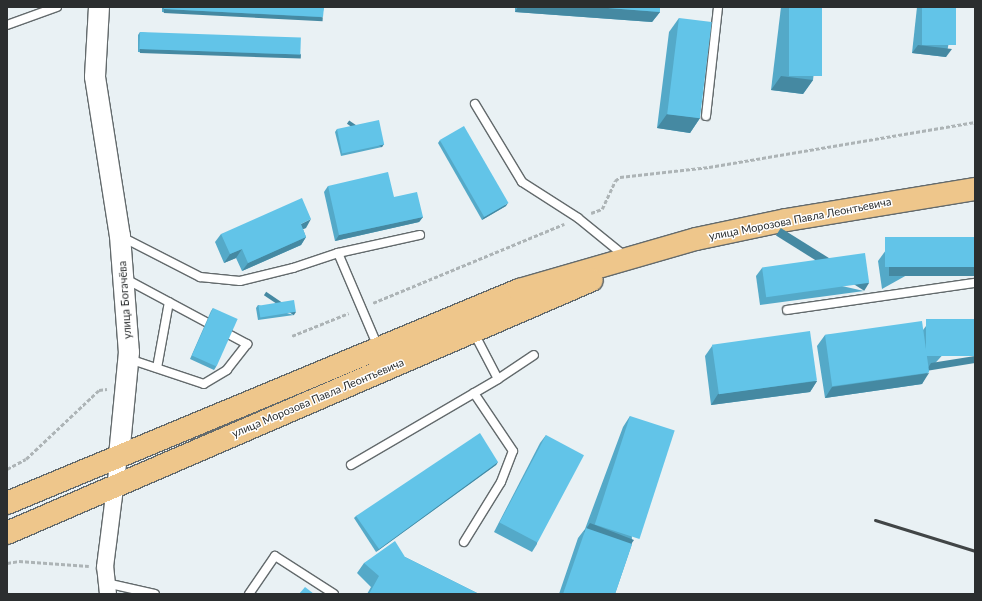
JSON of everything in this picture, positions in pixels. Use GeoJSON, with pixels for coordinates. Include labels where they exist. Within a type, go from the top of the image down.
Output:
{"type":"FeatureCollection","features":[{"type":"Feature","properties":{"kind":"main road","name":"улица Морозова Павла Леонтьевича"},"geometry":{"type":"LineString","coordinates":[[7,503],[519,290],[626,258],[786,220],[975,189]]}},
{"type":"Feature","properties":{"kind":"main road","name":"улица Морозова Павла Леонтьевича"},"geometry":{"type":"LineString","coordinates":[[7,533],[473,330],[587,283],[626,258]]}},
{"type":"Feature","properties":{"kind":"street","name":"улица Богачёва"},"geometry":{"type":"LineString","coordinates":[[99,7],[95,77],[120,236],[128,359],[119,456],[105,567],[107,589]]}},
{"type":"Feature","properties":{"kind":"lane"},"geometry":{"type":"LineString","coordinates":[[7,25],[57,7]]}},
{"type":"Feature","properties":{"kind":"lane"},"geometry":{"type":"LineString","coordinates":[[706,116],[718,7]]}},
{"type":"Feature","properties":{"kind":"lane"},"geometry":{"type":"LineString","coordinates":[[475,104],[522,182],[578,218],[626,258]]}},
{"type":"Feature","properties":{"kind":"lane"},"geometry":{"type":"LineString","coordinates":[[120,236],[200,277],[233,280],[293,268],[338,253],[420,235]]}},
{"type":"Feature","properties":{"kind":"lane"},"geometry":{"type":"LineString","coordinates":[[338,253],[378,348]]}},
{"type":"Feature","properties":{"kind":"lane"},"geometry":{"type":"LineString","coordinates":[[123,278],[248,344],[227,370],[204,384],[128,359]]}},
{"type":"Feature","properties":{"kind":"lane"},"geometry":{"type":"LineString","coordinates":[[787,310],[975,283]]}},
{"type":"Feature","properties":{"kind":"lane"},"geometry":{"type":"LineString","coordinates":[[157,368],[169,302]]}},
{"type":"Feature","properties":{"kind":"lane"},"geometry":{"type":"LineString","coordinates":[[473,330],[498,379]]}},
{"type":"Feature","properties":{"kind":"lane"},"geometry":{"type":"LineString","coordinates":[[351,466],[498,379],[534,355]]}},
{"type":"Feature","properties":{"kind":"lane"},"geometry":{"type":"LineString","coordinates":[[464,542],[501,482],[513,451],[474,393]]}},
{"type":"Feature","properties":{"kind":"lane"},"geometry":{"type":"LineString","coordinates":[[249,594],[275,556],[334,594]]}},
{"type":"Feature","properties":{"kind":"lane"},"geometry":{"type":"LineString","coordinates":[[107,589],[155,594]]}},
{"type":"Feature","properties":{"kind":"path"},"geometry":{"type":"LineString","coordinates":[[292,336],[602,209],[615,181],[620,177],[709,167],[975,122]]}},
{"type":"Feature","properties":{"kind":"path"},"geometry":{"type":"LineString","coordinates":[[7,469],[26,459],[99,390],[126,389]]}},
{"type":"Feature","properties":{"kind":"path"},"geometry":{"type":"LineString","coordinates":[[7,563],[19,561],[105,567]]}},
{"type":"Feature","properties":{"kind":"building"},"geometry":{"type":"Polygon","coordinates":[[[164,7],[324,7],[323,17],[164,9],[164,7]]]}},
{"type":"Feature","properties":{"kind":"building"},"geometry":{"type":"Polygon","coordinates":[[[595,7],[660,7],[660,12],[595,7]]]}},
{"type":"Feature","properties":{"kind":"building"},"geometry":{"type":"Polygon","coordinates":[[[789,7],[822,7],[822,76],[789,76],[789,7]]]}},
{"type":"Feature","properties":{"kind":"building"},"geometry":{"type":"Polygon","coordinates":[[[922,7],[956,7],[956,45],[922,45],[922,7]]]}},
{"type":"Feature","properties":{"kind":"building"},"geometry":{"type":"Polygon","coordinates":[[[679,18],[712,22],[700,118],[667,114],[679,18]]]}},
{"type":"Feature","properties":{"kind":"building"},"geometry":{"type":"Polygon","coordinates":[[[140,32],[301,38],[300,55],[139,49],[140,32]]]}},
{"type":"Feature","properties":{"kind":"building"},"geometry":{"type":"Polygon","coordinates":[[[379,120],[384,144],[342,153],[337,129],[379,120]]]}},
{"type":"Feature","properties":{"kind":"building"},"geometry":{"type":"Polygon","coordinates":[[[464,126],[508,203],[484,217],[440,140],[464,126]]]}},
{"type":"Feature","properties":{"kind":"building"},"geometry":{"type":"Polygon","coordinates":[[[388,172],[394,197],[417,192],[423,217],[339,235],[328,186],[388,172]]]}},
{"type":"Feature","properties":{"kind":"building"},"geometry":{"type":"Polygon","coordinates":[[[302,198],[311,219],[301,224],[306,237],[248,263],[242,249],[230,254],[221,234],[302,198]]]}},
{"type":"Feature","properties":{"kind":"building"},"geometry":{"type":"Polygon","coordinates":[[[885,237],[975,237],[975,267],[885,267],[885,237]]]}},
{"type":"Feature","properties":{"kind":"building"},"geometry":{"type":"Polygon","coordinates":[[[865,253],[869,283],[766,297],[762,267],[865,253]]]}},
{"type":"Feature","properties":{"kind":"building"},"geometry":{"type":"Polygon","coordinates":[[[294,300],[296,312],[260,317],[258,306],[294,300]]]}},
{"type":"Feature","properties":{"kind":"building"},"geometry":{"type":"Polygon","coordinates":[[[213,308],[238,319],[217,366],[192,356],[213,308]]]}},
{"type":"Feature","properties":{"kind":"building"},"geometry":{"type":"Polygon","coordinates":[[[926,319],[975,319],[975,356],[926,356],[926,319]]]}},
{"type":"Feature","properties":{"kind":"building"},"geometry":{"type":"Polygon","coordinates":[[[922,321],[929,372],[832,386],[825,335],[922,321]]]}},
{"type":"Feature","properties":{"kind":"building"},"geometry":{"type":"Polygon","coordinates":[[[810,331],[817,381],[719,394],[712,345],[810,331]]]}},
{"type":"Feature","properties":{"kind":"building"},"geometry":{"type":"Polygon","coordinates":[[[630,416],[675,431],[639,539],[595,524],[630,416]]]}},
{"type":"Feature","properties":{"kind":"building"},"geometry":{"type":"Polygon","coordinates":[[[480,433],[498,462],[379,549],[356,516],[480,433]]]}},
{"type":"Feature","properties":{"kind":"building"},"geometry":{"type":"Polygon","coordinates":[[[546,435],[584,455],[537,543],[500,522],[546,435]]]}},
{"type":"Feature","properties":{"kind":"building"},"geometry":{"type":"Polygon","coordinates":[[[586,528],[632,544],[615,594],[563,594],[586,528]]]}},
{"type":"Feature","properties":{"kind":"building"},"geometry":{"type":"Polygon","coordinates":[[[395,541],[405,557],[479,594],[369,594],[379,576],[364,563],[395,541]]]}},
{"type":"Feature","properties":{"kind":"building"},"geometry":{"type":"Polygon","coordinates":[[[305,587],[314,594],[299,594],[305,587]]]}},
{"type":"Feature","properties":{"kind":"railway"},"geometry":{"type":"LineString","coordinates":[[875,520],[975,551]]}}]}
